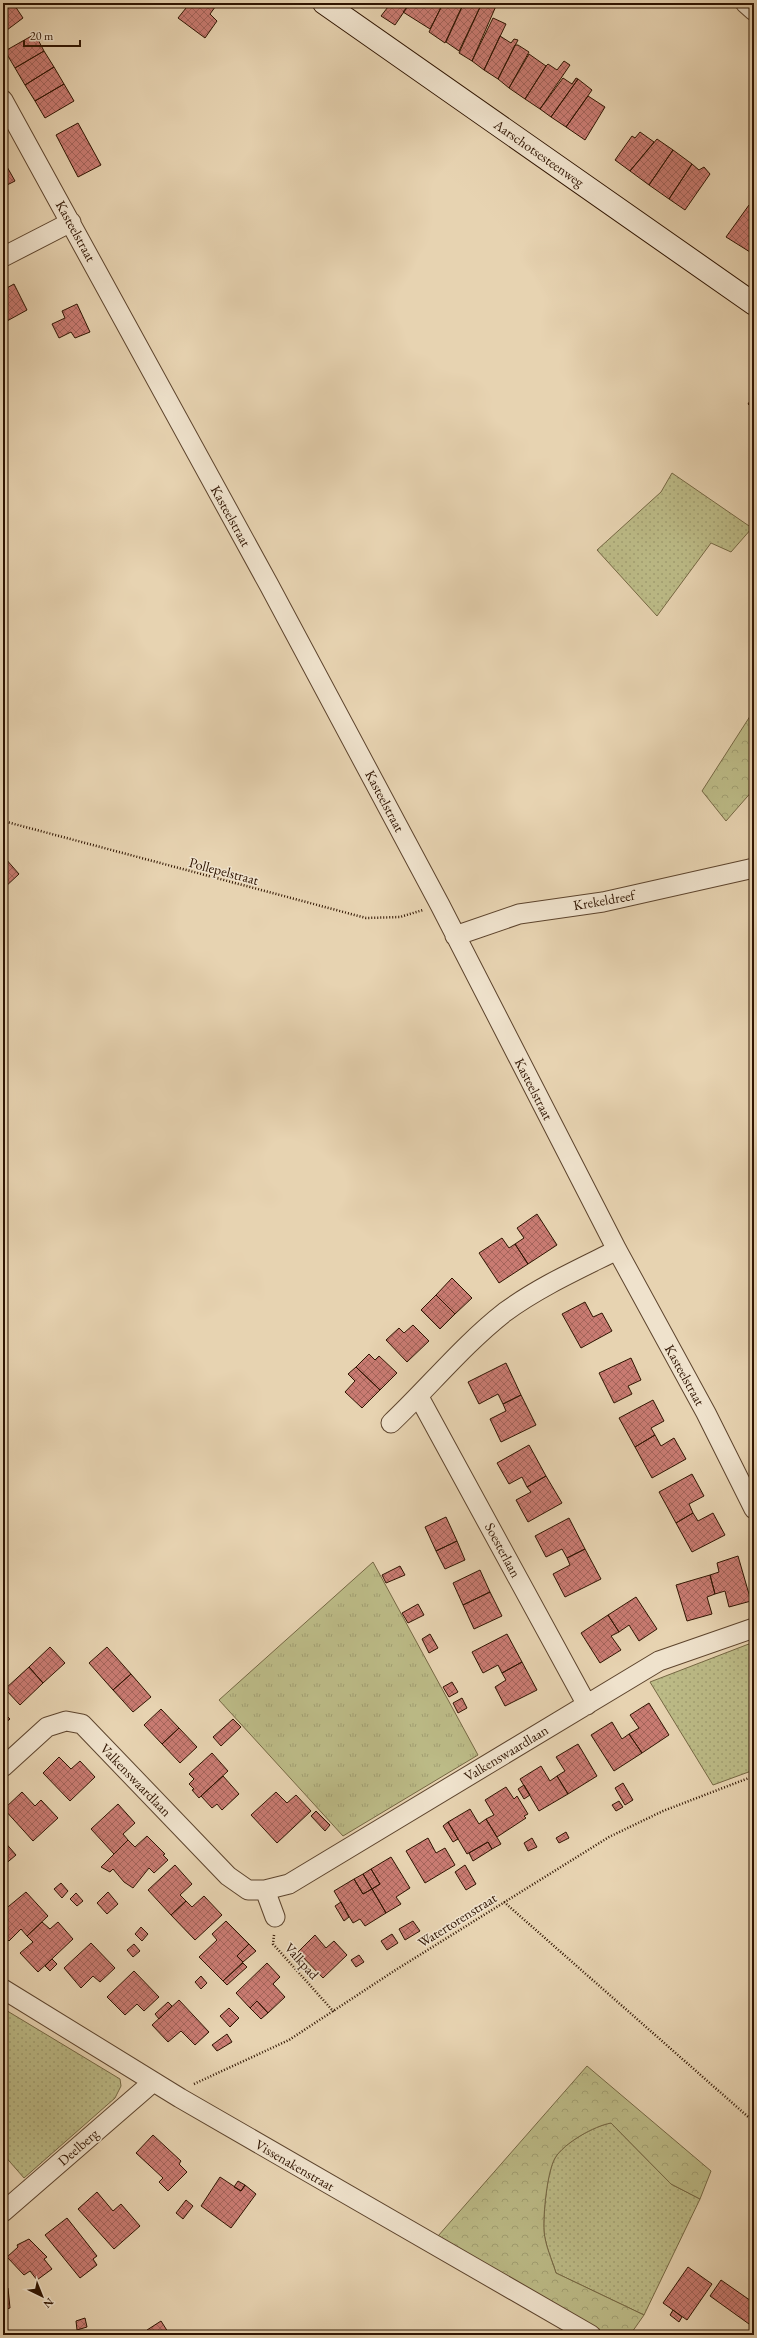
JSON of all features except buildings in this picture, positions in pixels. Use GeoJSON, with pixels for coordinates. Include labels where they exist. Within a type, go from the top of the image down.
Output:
{"type":"FeatureCollection","features":[{"type":"Feature","properties":{"kind":"main road","name":"Aarschotsesteenweg"},"geometry":{"type":"LineString","coordinates":[[324,3],[754,304]]}},
{"type":"Feature","properties":{"kind":"street"},"geometry":{"type":"LineString","coordinates":[[745,3],[754,11]]}},
{"type":"Feature","properties":{"kind":"street","name":"Kasteelstraat"},"geometry":{"type":"LineString","coordinates":[[3,100],[71,222],[440,905],[617,1250],[709,1420],[754,1509]]}},
{"type":"Feature","properties":{"kind":"street"},"geometry":{"type":"LineString","coordinates":[[3,257],[71,222]]}},
{"type":"Feature","properties":{"kind":"street","name":"Krekeldreef"},"geometry":{"type":"LineString","coordinates":[[455,936],[519,914],[603,902],[754,868]]}},
{"type":"Feature","properties":{"kind":"street"},"geometry":{"type":"LineString","coordinates":[[391,1423],[456,1357],[505,1313],[550,1284],[617,1250]]}},
{"type":"Feature","properties":{"kind":"street","name":"Soesterlaan"},"geometry":{"type":"LineString","coordinates":[[419,1396],[586,1705]]}},
{"type":"Feature","properties":{"kind":"street","name":"Valkenswaardlaan"},"geometry":{"type":"LineString","coordinates":[[3,1767],[47,1727],[66,1721],[82,1724],[228,1876],[248,1890],[265,1890],[289,1884],[659,1661],[754,1628]]}},
{"type":"Feature","properties":{"kind":"street"},"geometry":{"type":"LineString","coordinates":[[265,1890],[275,1917]]}},
{"type":"Feature","properties":{"kind":"street","name":"Vissenakenstraat"},"geometry":{"type":"LineString","coordinates":[[3,1989],[180,2098],[591,2335]]}},
{"type":"Feature","properties":{"kind":"street","name":"Deelberg"},"geometry":{"type":"LineString","coordinates":[[3,2212],[153,2082]]}},
{"type":"Feature","properties":{"kind":"path","name":"Pollepelstraat"},"geometry":{"type":"LineString","coordinates":[[3,821],[366,918],[400,917],[440,905]]}},
{"type":"Feature","properties":{"kind":"path","name":"Watertorenstraat"},"geometry":{"type":"LineString","coordinates":[[180,2098],[190,2085],[289,2040],[334,2012],[394,1971],[609,1836],[663,1811],[754,1776]]}},
{"type":"Feature","properties":{"kind":"path"},"geometry":{"type":"LineString","coordinates":[[504,1902],[754,2122]]}},
{"type":"Feature","properties":{"kind":"path","name":"Valkpad"},"geometry":{"type":"LineString","coordinates":[[275,1917],[273,1944],[334,2012]]}},
{"type":"Feature","properties":{"kind":"green space"},"geometry":{"type":"Polygon","coordinates":[[[672,473],[752,528],[731,552],[711,543],[657,616],[597,550],[661,492],[672,473]]]}},
{"type":"Feature","properties":{"kind":"green space"},"geometry":{"type":"Polygon","coordinates":[[[754,710],[754,789],[726,821],[702,791],[754,710]]]}},
{"type":"Feature","properties":{"kind":"green space"},"geometry":{"type":"Polygon","coordinates":[[[373,1562],[478,1755],[343,1836],[219,1700],[373,1562]]]}},
{"type":"Feature","properties":{"kind":"green space"},"geometry":{"type":"Polygon","coordinates":[[[754,1642],[754,1770],[713,1785],[650,1682],[754,1642]]]}},
{"type":"Feature","properties":{"kind":"green space"},"geometry":{"type":"Polygon","coordinates":[[[4,2009],[120,2079],[121,2086],[115,2098],[24,2178],[3,2154],[4,2009]]]}},
{"type":"Feature","properties":{"kind":"green space"},"geometry":{"type":"Polygon","coordinates":[[[587,2066],[711,2171],[700,2199],[671,2184],[611,2123],[588,2131],[572,2141],[559,2152],[552,2164],[545,2205],[544,2231],[556,2273],[644,2315],[630,2335],[608,2335],[438,2236],[587,2066]]]}},
{"type":"Feature","properties":{"kind":"green space"},"geometry":{"type":"Polygon","coordinates":[[[611,2123],[671,2184],[700,2199],[644,2315],[556,2273],[547,2247],[544,2231],[546,2194],[552,2164],[555,2158],[559,2152],[572,2141],[588,2131],[611,2123]]]}}]}
